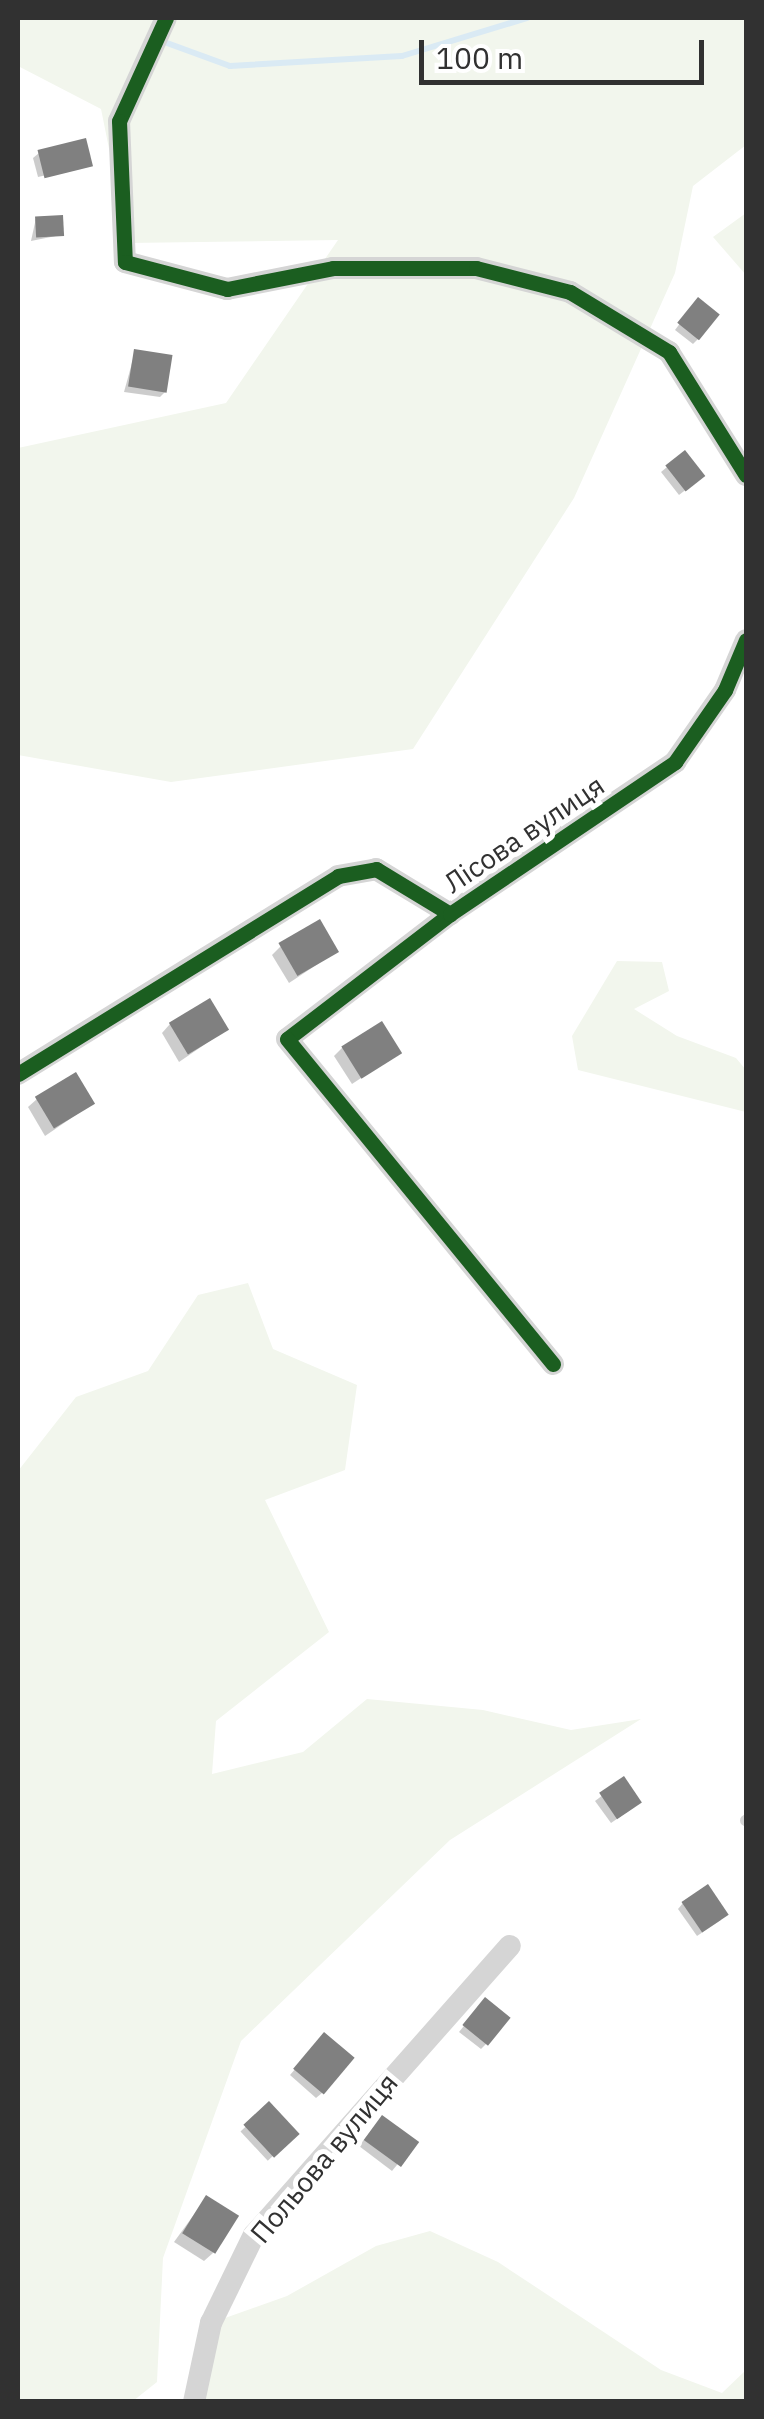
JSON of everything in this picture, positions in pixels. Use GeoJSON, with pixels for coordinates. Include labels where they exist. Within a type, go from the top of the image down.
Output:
{"type":"FeatureCollection","features":[{"type":"Feature","properties":{"kind":"street"},"geometry":{"type":"LineString","coordinates":[[166,18],[119,121],[125,262],[227,288],[333,268],[476,268],[570,292],[669,352],[746,475]]}},
{"type":"Feature","properties":{"kind":"street","name":"Лісова вулиця"},"geometry":{"type":"LineString","coordinates":[[18,1074],[338,876],[376,869],[450,914],[675,762],[724,690],[746,640]]}},
{"type":"Feature","properties":{"kind":"street"},"geometry":{"type":"LineString","coordinates":[[450,914],[287,1039],[554,1364]]}},
{"type":"Feature","properties":{"kind":"street","name":"Польова вулиця"},"geometry":{"type":"LineString","coordinates":[[194,2402],[211,2323],[254,2236],[510,1946]]}},
{"type":"Feature","properties":{"kind":"shaded area"},"geometry":{"type":"Polygon","coordinates":[[[18,18],[746,18],[746,145],[693,186],[675,273],[574,498],[413,749],[171,782],[18,755],[18,448],[226,403],[338,240],[128,243],[101,109],[18,66],[18,18]]]}},
{"type":"Feature","properties":{"kind":"shaded area"},"geometry":{"type":"Polygon","coordinates":[[[746,213],[746,275],[713,237],[746,213]]]}},
{"type":"Feature","properties":{"kind":"shaded area"},"geometry":{"type":"Polygon","coordinates":[[[617,961],[662,962],[669,991],[634,1009],[677,1036],[736,1058],[746,1070],[746,1112],[578,1070],[572,1036],[617,961]]]}},
{"type":"Feature","properties":{"kind":"shaded area"},"geometry":{"type":"Polygon","coordinates":[[[248,1283],[273,1349],[357,1385],[345,1470],[265,1500],[329,1632],[216,1721],[212,1774],[303,1752],[367,1699],[483,1710],[571,1730],[641,1719],[450,1840],[241,2041],[163,2258],[157,2382],[133,2401],[18,2401],[18,1471],[76,1397],[148,1371],[198,1295],[248,1283]]]}},
{"type":"Feature","properties":{"kind":"shaded area"},"geometry":{"type":"Polygon","coordinates":[[[430,2231],[498,2262],[661,2370],[722,2393],[746,2370],[746,2401],[194,2402],[211,2323],[287,2296],[376,2246],[430,2231]]]}},
{"type":"Feature","properties":{"kind":"building"},"geometry":{"type":"Polygon","coordinates":[[[86,138],[93,166],[45,178],[37,150],[86,138]]]}},
{"type":"Feature","properties":{"kind":"building"},"geometry":{"type":"Polygon","coordinates":[[[63,215],[64,236],[36,237],[35,216],[63,215]]]}},
{"type":"Feature","properties":{"kind":"building"},"geometry":{"type":"Polygon","coordinates":[[[698,297],[720,315],[699,340],[677,323],[698,297]]]}},
{"type":"Feature","properties":{"kind":"building"},"geometry":{"type":"Polygon","coordinates":[[[134,349],[173,355],[167,393],[128,387],[134,349]]]}},
{"type":"Feature","properties":{"kind":"building"},"geometry":{"type":"Polygon","coordinates":[[[685,450],[705,476],[686,491],[665,465],[685,450]]]}},
{"type":"Feature","properties":{"kind":"building"},"geometry":{"type":"Polygon","coordinates":[[[320,919],[339,952],[297,976],[278,943],[320,919]]]}},
{"type":"Feature","properties":{"kind":"building"},"geometry":{"type":"Polygon","coordinates":[[[210,998],[229,1030],[188,1054],[169,1023],[210,998]]]}},
{"type":"Feature","properties":{"kind":"building"},"geometry":{"type":"Polygon","coordinates":[[[382,1021],[402,1053],[361,1079],[341,1046],[382,1021]]]}},
{"type":"Feature","properties":{"kind":"building"},"geometry":{"type":"Polygon","coordinates":[[[76,1072],[95,1104],[54,1128],[35,1097],[76,1072]]]}},
{"type":"Feature","properties":{"kind":"building"},"geometry":{"type":"Polygon","coordinates":[[[624,1776],[642,1803],[617,1819],[599,1793],[624,1776]]]}},
{"type":"Feature","properties":{"kind":"building"},"geometry":{"type":"Polygon","coordinates":[[[708,1884],[729,1915],[702,1933],[681,1902],[708,1884]]]}},
{"type":"Feature","properties":{"kind":"building"},"geometry":{"type":"Polygon","coordinates":[[[485,1997],[511,2018],[488,2046],[462,2025],[485,1997]]]}},
{"type":"Feature","properties":{"kind":"building"},"geometry":{"type":"Polygon","coordinates":[[[324,2032],[355,2058],[324,2094],[293,2069],[324,2032]]]}},
{"type":"Feature","properties":{"kind":"building"},"geometry":{"type":"Polygon","coordinates":[[[269,2101],[300,2134],[274,2158],[243,2125],[269,2101]]]}},
{"type":"Feature","properties":{"kind":"building"},"geometry":{"type":"Polygon","coordinates":[[[382,2115],[419,2142],[401,2167],[364,2140],[382,2115]]]}},
{"type":"Feature","properties":{"kind":"building"},"geometry":{"type":"Polygon","coordinates":[[[206,2195],[239,2216],[215,2254],[182,2233],[206,2195]]]}},
{"type":"Feature","properties":{"kind":"waterway"},"geometry":{"type":"LineString","coordinates":[[167,43],[230,66],[402,56],[527,18]]}},
{"type":"Feature","properties":{"kind":"cycle path"},"geometry":{"type":"LineString","coordinates":[[166,18],[119,121],[125,262],[227,289],[333,268],[476,268],[570,292],[669,352],[746,475]]}},
{"type":"Feature","properties":{"kind":"cycle path"},"geometry":{"type":"LineString","coordinates":[[18,1074],[338,876],[376,869],[450,914],[675,762],[725,690],[746,640]]}},
{"type":"Feature","properties":{"kind":"cycle path"},"geometry":{"type":"LineString","coordinates":[[450,914],[287,1039],[553,1364]]}}]}
